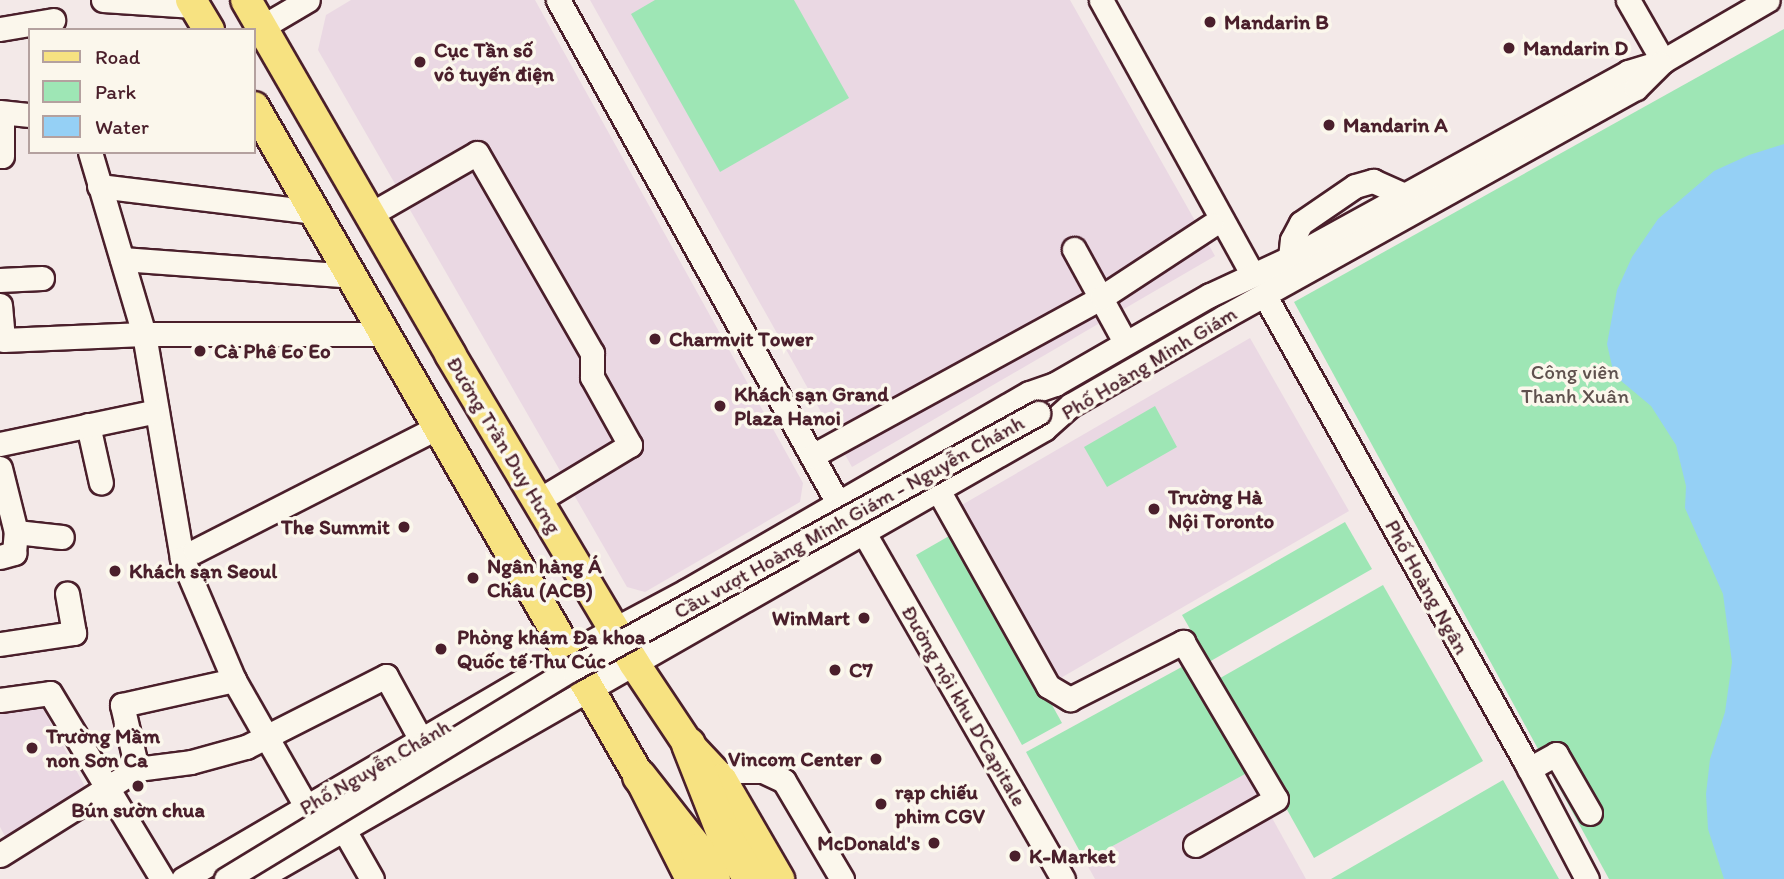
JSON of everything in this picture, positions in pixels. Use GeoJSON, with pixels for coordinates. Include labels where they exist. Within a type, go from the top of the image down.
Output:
{"type":"FeatureCollection","features":[{"type":"Feature","properties":{"kind":"highway"},"geometry":{"type":"LineString","coordinates":[[688,744],[723,833],[750,879]]}},
{"type":"Feature","properties":{"kind":"highway"},"geometry":{"type":"LineString","coordinates":[[639,776],[697,850],[713,879]]}},
{"type":"Feature","properties":{"kind":"main road","name":"Đường Trần Duy Hưng"},"geometry":{"type":"LineString","coordinates":[[246,0],[450,354],[634,663],[688,744],[720,779],[779,879]]}},
{"type":"Feature","properties":{"kind":"main road"},"geometry":{"type":"LineString","coordinates":[[256,114],[264,141],[315,212],[586,690],[639,776],[691,879]]}},
{"type":"Feature","properties":{"kind":"main road"},"geometry":{"type":"LineString","coordinates":[[408,377],[450,354]]}},
{"type":"Feature","properties":{"kind":"street"},"geometry":{"type":"LineString","coordinates":[[103,0],[198,12]]}},
{"type":"Feature","properties":{"kind":"street"},"geometry":{"type":"LineString","coordinates":[[262,27],[308,0]]}},
{"type":"Feature","properties":{"kind":"street"},"geometry":{"type":"LineString","coordinates":[[558,0],[838,503]]}},
{"type":"Feature","properties":{"kind":"street"},"geometry":{"type":"LineString","coordinates":[[1101,0],[1252,274]]}},
{"type":"Feature","properties":{"kind":"street"},"geometry":{"type":"LineString","coordinates":[[1628,0],[1663,61]]}},
{"type":"Feature","properties":{"kind":"street","name":"Phố Hoàng Minh Giám"},"geometry":{"type":"LineString","coordinates":[[566,655],[686,591],[1029,393],[1055,384],[1125,342],[1252,274],[1290,258],[1628,72],[1663,61],[1768,0]]}},
{"type":"Feature","properties":{"kind":"street"},"geometry":{"type":"LineString","coordinates":[[0,29],[52,17]]}},
{"type":"Feature","properties":{"kind":"street","name":"Phố Hoàng Minh Giám"},"geometry":{"type":"LineString","coordinates":[[586,690],[700,628],[1044,429],[1071,405],[1265,296],[1294,276],[1636,88],[1663,61]]}},
{"type":"Feature","properties":{"kind":"street"},"geometry":{"type":"LineString","coordinates":[[2,156],[1,112],[28,115]]}},
{"type":"Feature","properties":{"kind":"street"},"geometry":{"type":"LineString","coordinates":[[371,214],[477,153],[592,353],[592,377],[630,445],[537,501]]}},
{"type":"Feature","properties":{"kind":"street"},"geometry":{"type":"LineString","coordinates":[[91,154],[144,334],[182,558],[234,680],[306,806]]}},
{"type":"Feature","properties":{"kind":"street"},"geometry":{"type":"LineString","coordinates":[[1290,258],[1292,240],[1301,223],[1355,186],[1373,181],[1405,195]]}},
{"type":"Feature","properties":{"kind":"street"},"geometry":{"type":"LineString","coordinates":[[99,186],[315,212]]}},
{"type":"Feature","properties":{"kind":"street"},"geometry":{"type":"LineString","coordinates":[[812,456],[1102,297],[1212,225]]}},
{"type":"Feature","properties":{"kind":"street"},"geometry":{"type":"LineString","coordinates":[[1074,249],[1125,342]]}},
{"type":"Feature","properties":{"kind":"street"},"geometry":{"type":"LineString","coordinates":[[122,259],[351,276]]}},
{"type":"Feature","properties":{"kind":"street"},"geometry":{"type":"LineString","coordinates":[[0,279],[42,278]]}},
{"type":"Feature","properties":{"kind":"street","name":"Phố Hoàng Ngân"},"geometry":{"type":"LineString","coordinates":[[1265,296],[1529,769],[1587,879]]}},
{"type":"Feature","properties":{"kind":"street"},"geometry":{"type":"LineString","coordinates":[[0,305],[3,340],[144,334],[384,334]]}},
{"type":"Feature","properties":{"kind":"street","name":"Cầu vượt Hoàng Minh Giám - Nguyễn Chánh"},"geometry":{"type":"LineString","coordinates":[[1038,412],[1055,384]]}},
{"type":"Feature","properties":{"kind":"street","name":"Cầu vượt Hoàng Minh Giám - Nguyễn Chánh"},"geometry":{"type":"LineString","coordinates":[[226,879],[572,669],[1038,412],[1071,405]]}},
{"type":"Feature","properties":{"kind":"street"},"geometry":{"type":"LineString","coordinates":[[0,443],[156,411]]}},
{"type":"Feature","properties":{"kind":"street"},"geometry":{"type":"LineString","coordinates":[[88,425],[101,483]]}},
{"type":"Feature","properties":{"kind":"street"},"geometry":{"type":"LineString","coordinates":[[195,551],[438,427]]}},
{"type":"Feature","properties":{"kind":"street"},"geometry":{"type":"LineString","coordinates":[[0,468],[16,532],[14,553],[0,557]]}},
{"type":"Feature","properties":{"kind":"street"},"geometry":{"type":"LineString","coordinates":[[938,490],[1048,686],[1070,699],[1183,642],[1276,799],[1195,845]]}},
{"type":"Feature","properties":{"kind":"street"},"geometry":{"type":"LineString","coordinates":[[16,532],[61,537]]}},
{"type":"Feature","properties":{"kind":"street","name":"Đường nội khu D'Capitale"},"geometry":{"type":"LineString","coordinates":[[864,533],[1063,879]]}},
{"type":"Feature","properties":{"kind":"street"},"geometry":{"type":"LineString","coordinates":[[686,591],[676,604],[673,616],[678,626],[686,629],[700,628]]}},
{"type":"Feature","properties":{"kind":"street"},"geometry":{"type":"LineString","coordinates":[[0,645],[74,633],[67,594]]}},
{"type":"Feature","properties":{"kind":"street","name":"Phố Nguyễn Chánh"},"geometry":{"type":"LineString","coordinates":[[183,879],[566,655]]}},
{"type":"Feature","properties":{"kind":"street"},"geometry":{"type":"LineString","coordinates":[[2,849],[137,769],[191,762],[246,747],[386,676],[421,740]]}},
{"type":"Feature","properties":{"kind":"street"},"geometry":{"type":"LineString","coordinates":[[137,769],[122,705],[234,680]]}},
{"type":"Feature","properties":{"kind":"street","name":"Phố Nguyễn Chánh"},"geometry":{"type":"LineString","coordinates":[[257,879],[586,690]]}},
{"type":"Feature","properties":{"kind":"street"},"geometry":{"type":"LineString","coordinates":[[0,700],[50,693],[162,879]]}},
{"type":"Feature","properties":{"kind":"street"},"geometry":{"type":"LineString","coordinates":[[490,700],[502,700],[512,709],[512,716],[499,738]]}},
{"type":"Feature","properties":{"kind":"street"},"geometry":{"type":"LineString","coordinates":[[1529,769],[1556,754],[1590,813]]}},
{"type":"Feature","properties":{"kind":"street"},"geometry":{"type":"LineString","coordinates":[[720,779],[738,771],[763,771],[784,780],[842,879]]}},
{"type":"Feature","properties":{"kind":"street"},"geometry":{"type":"LineString","coordinates":[[344,830],[372,879]]}},
{"type":"Feature","properties":{"kind":"shaded area"},"geometry":{"type":"Polygon","coordinates":[[[351,0],[535,0],[803,483],[800,502],[645,592],[627,587],[318,50],[326,15],[351,0]]]}},
{"type":"Feature","properties":{"kind":"shaded area"},"geometry":{"type":"Polygon","coordinates":[[[590,0],[1070,0],[1215,256],[852,467],[590,0]]]}},
{"type":"Feature","properties":{"kind":"shaded area","name":"Trường Hà Nội Toronto"},"geometry":{"type":"Polygon","coordinates":[[[1250,338],[1349,511],[1059,679],[960,506],[1250,338]]]}},
{"type":"Feature","properties":{"kind":"shaded area","name":"Trường Mầm non Sơn Ca"},"geometry":{"type":"Polygon","coordinates":[[[37,698],[88,792],[8,842],[0,827],[0,703],[37,698]]]}},
{"type":"Feature","properties":{"kind":"shaded area"},"geometry":{"type":"Polygon","coordinates":[[[1247,773],[1306,879],[1095,879],[1085,861],[1247,773]]]}},
{"type":"Feature","properties":{"kind":"green space"},"geometry":{"type":"Polygon","coordinates":[[[655,0],[794,0],[849,98],[720,172],[631,14],[655,0]]]}},
{"type":"Feature","properties":{"kind":"green space","name":"Công viên Thanh Xuân"},"geometry":{"type":"Polygon","coordinates":[[[1784,29],[1784,879],[1609,879],[1294,302],[1784,29]]]}},
{"type":"Feature","properties":{"kind":"green space"},"geometry":{"type":"Polygon","coordinates":[[[1155,406],[1177,447],[1107,487],[1084,447],[1155,406]]]}},
{"type":"Feature","properties":{"kind":"green space"},"geometry":{"type":"Polygon","coordinates":[[[1345,522],[1372,569],[1209,662],[1182,615],[1345,522]]]}},
{"type":"Feature","properties":{"kind":"green space"},"geometry":{"type":"Polygon","coordinates":[[[956,532],[1062,723],[1022,745],[916,555],[956,532]]]}},
{"type":"Feature","properties":{"kind":"green space"},"geometry":{"type":"Polygon","coordinates":[[[1383,585],[1483,761],[1314,858],[1215,681],[1383,585]]]}},
{"type":"Feature","properties":{"kind":"green space"},"geometry":{"type":"Polygon","coordinates":[[[1189,663],[1247,773],[1085,861],[1026,752],[1189,663]]]}},
{"type":"Feature","properties":{"kind":"green space"},"geometry":{"type":"Polygon","coordinates":[[[1503,780],[1559,879],[1331,879],[1411,833],[1503,780]]]}},
{"type":"Feature","properties":{"kind":"water"},"geometry":{"type":"Polygon","coordinates":[[[1784,144],[1784,879],[1724,879],[1708,829],[1706,794],[1710,759],[1725,712],[1732,662],[1723,594],[1685,508],[1686,486],[1676,445],[1651,406],[1614,375],[1607,344],[1617,290],[1632,257],[1658,219],[1714,171],[1749,155],[1784,144]]]}},
{"type":"Feature","properties":{"kind":"place","name":"Mandarin B"},"geometry":{"type":"Point","coordinates":[1210,22]}},
{"type":"Feature","properties":{"kind":"place","name":"Mandarin D"},"geometry":{"type":"Point","coordinates":[1509,48]}},
{"type":"Feature","properties":{"kind":"place","name":"Cục Tần số vô tuyến điện"},"geometry":{"type":"Point","coordinates":[420,62]}},
{"type":"Feature","properties":{"kind":"place","name":"Mandarin A"},"geometry":{"type":"Point","coordinates":[1329,125]}},
{"type":"Feature","properties":{"kind":"place","name":"Charmvit Tower"},"geometry":{"type":"Point","coordinates":[655,339]}},
{"type":"Feature","properties":{"kind":"place","name":"Cà Phê Eo Eo"},"geometry":{"type":"Point","coordinates":[200,351]}},
{"type":"Feature","properties":{"kind":"place","name":"Khách sạn Grand Plaza Hanoi"},"geometry":{"type":"Point","coordinates":[720,406]}},
{"type":"Feature","properties":{"kind":"place","name":"Trường Hà Nội Toronto"},"geometry":{"type":"Point","coordinates":[1154,509]}},
{"type":"Feature","properties":{"kind":"place","name":"The Summit"},"geometry":{"type":"Point","coordinates":[404,527]}},
{"type":"Feature","properties":{"kind":"place","name":"Khách sạn Seoul"},"geometry":{"type":"Point","coordinates":[115,571]}},
{"type":"Feature","properties":{"kind":"place","name":"Ngân hàng Á Châu (ACB)"},"geometry":{"type":"Point","coordinates":[473,578]}},
{"type":"Feature","properties":{"kind":"place","name":"WinMart"},"geometry":{"type":"Point","coordinates":[864,618]}},
{"type":"Feature","properties":{"kind":"place","name":"Phòng khám Đa khoa Quốc tế Thu Cúc"},"geometry":{"type":"Point","coordinates":[441,649]}},
{"type":"Feature","properties":{"kind":"place","name":"C7"},"geometry":{"type":"Point","coordinates":[835,670]}},
{"type":"Feature","properties":{"kind":"place","name":"Trường Mầm non Sơn Ca"},"geometry":{"type":"Point","coordinates":[32,748]}},
{"type":"Feature","properties":{"kind":"place","name":"Vincom Center"},"geometry":{"type":"Point","coordinates":[876,759]}},
{"type":"Feature","properties":{"kind":"place","name":"Bún sườn chua"},"geometry":{"type":"Point","coordinates":[138,786]}},
{"type":"Feature","properties":{"kind":"place","name":"rạp chiếu phim CGV"},"geometry":{"type":"Point","coordinates":[881,804]}},
{"type":"Feature","properties":{"kind":"place","name":"McDonald's"},"geometry":{"type":"Point","coordinates":[934,843]}},
{"type":"Feature","properties":{"kind":"place","name":"K-Market"},"geometry":{"type":"Point","coordinates":[1015,856]}}]}
